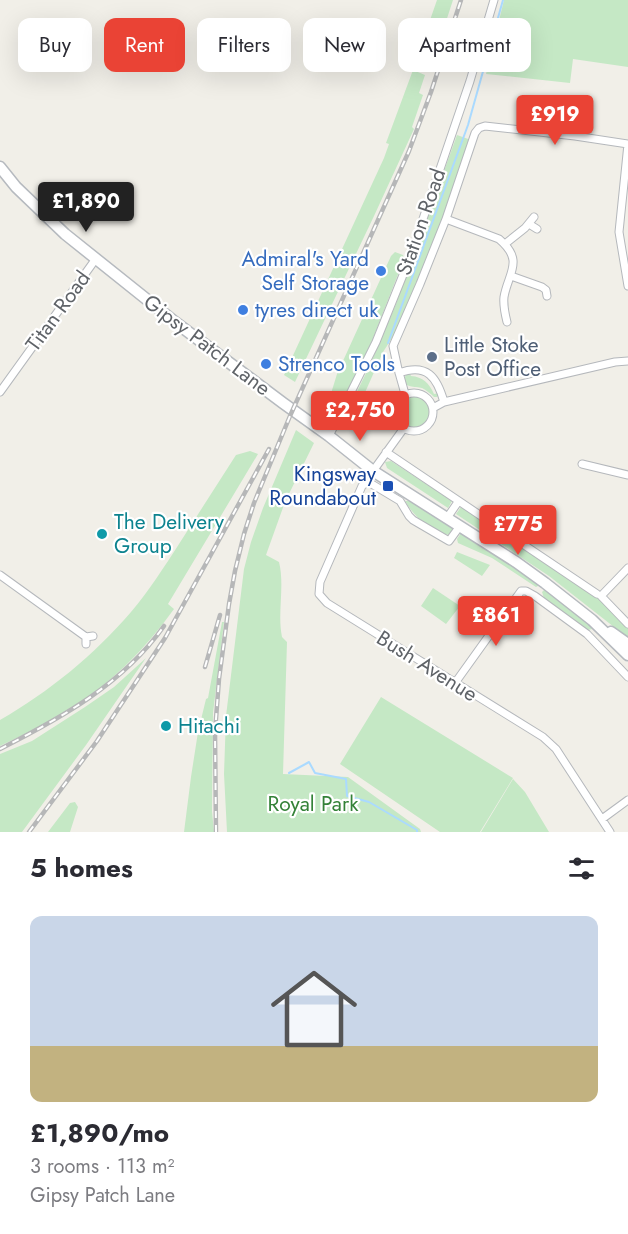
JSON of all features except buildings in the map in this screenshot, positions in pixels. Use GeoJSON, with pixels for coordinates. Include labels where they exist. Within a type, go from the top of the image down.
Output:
{"type":"FeatureCollection","features":[{"type":"Feature","properties":{"kind":"main road","name":"Gipsy Patch Lane"},"geometry":{"type":"LineString","coordinates":[[0,167],[16,187],[95,260],[283,403],[373,471],[545,583],[592,620],[628,644]]}},
{"type":"Feature","properties":{"kind":"main road","name":"Gipsy Patch Lane"},"geometry":{"type":"LineString","coordinates":[[592,620],[628,656]]}},
{"type":"Feature","properties":{"kind":"street","name":"Station Road"},"geometry":{"type":"LineString","coordinates":[[329,436],[376,342],[409,260],[470,81],[494,0]]}},
{"type":"Feature","properties":{"kind":"street"},"geometry":{"type":"LineString","coordinates":[[405,394],[393,346],[446,219],[479,128],[485,126],[628,144],[619,232],[628,286]]}},
{"type":"Feature","properties":{"kind":"street"},"geometry":{"type":"LineString","coordinates":[[446,219],[499,239],[512,255],[511,276],[507,286],[507,322]]}},
{"type":"Feature","properties":{"kind":"street"},"geometry":{"type":"LineString","coordinates":[[505,244],[531,221],[537,230]]}},
{"type":"Feature","properties":{"kind":"street","name":"Titan Road"},"geometry":{"type":"LineString","coordinates":[[0,392],[95,260]]}},
{"type":"Feature","properties":{"kind":"street"},"geometry":{"type":"LineString","coordinates":[[511,276],[542,287],[546,290],[547,296]]}},
{"type":"Feature","properties":{"kind":"street"},"geometry":{"type":"LineString","coordinates":[[542,287],[550,282]]}},
{"type":"Feature","properties":{"kind":"street"},"geometry":{"type":"LineString","coordinates":[[433,408],[444,402],[530,381],[628,361]]}},
{"type":"Feature","properties":{"kind":"street"},"geometry":{"type":"LineString","coordinates":[[399,373],[415,369],[428,374],[439,386],[444,402]]}},
{"type":"Feature","properties":{"kind":"street"},"geometry":{"type":"LineString","coordinates":[[417,392],[428,398],[434,414],[432,420],[423,429],[410,431],[396,420],[397,402],[405,394],[417,392]]}},
{"type":"Feature","properties":{"kind":"street"},"geometry":{"type":"LineString","coordinates":[[373,471],[404,428]]}},
{"type":"Feature","properties":{"kind":"street"},"geometry":{"type":"LineString","coordinates":[[386,452],[587,592],[599,595],[628,624]]}},
{"type":"Feature","properties":{"kind":"street"},"geometry":{"type":"LineString","coordinates":[[582,464],[628,475]]}},
{"type":"Feature","properties":{"kind":"street","name":"Bush Avenue"},"geometry":{"type":"LineString","coordinates":[[460,526],[450,541],[413,520],[400,501],[370,483],[366,483],[362,486],[320,582],[319,594],[327,603],[543,737],[556,749],[610,832]]}},
{"type":"Feature","properties":{"kind":"street"},"geometry":{"type":"LineString","coordinates":[[447,518],[458,502]]}},
{"type":"Feature","properties":{"kind":"street"},"geometry":{"type":"LineString","coordinates":[[599,595],[628,568]]}},
{"type":"Feature","properties":{"kind":"street"},"geometry":{"type":"LineString","coordinates":[[0,575],[88,639]]}},
{"type":"Feature","properties":{"kind":"street"},"geometry":{"type":"LineString","coordinates":[[535,596],[545,583]]}},
{"type":"Feature","properties":{"kind":"street"},"geometry":{"type":"LineString","coordinates":[[455,683],[521,591],[535,596],[586,634],[628,677]]}},
{"type":"Feature","properties":{"kind":"street"},"geometry":{"type":"LineString","coordinates":[[603,819],[628,800]]}},
{"type":"Feature","properties":{"kind":"green space"},"geometry":{"type":"Polygon","coordinates":[[[437,0],[453,0],[447,18],[431,18],[437,0]]]}},
{"type":"Feature","properties":{"kind":"green space"},"geometry":{"type":"Polygon","coordinates":[[[504,0],[628,0],[628,67],[573,59],[570,83],[486,74],[486,72],[531,72],[531,18],[500,18],[504,0]]]}},
{"type":"Feature","properties":{"kind":"green space"},"geometry":{"type":"Polygon","coordinates":[[[412,72],[425,75],[419,93],[423,95],[412,127],[414,129],[295,382],[284,375],[384,158],[389,144],[386,143],[412,72]]]}},
{"type":"Feature","properties":{"kind":"green space"},"geometry":{"type":"Polygon","coordinates":[[[457,135],[471,140],[457,183],[418,285],[396,332],[383,352],[355,415],[348,410],[396,304],[457,135]]]}},
{"type":"Feature","properties":{"kind":"green space"},"geometry":{"type":"Polygon","coordinates":[[[395,252],[403,255],[404,259],[370,346],[341,404],[329,400],[337,374],[391,256],[395,252]]]}},
{"type":"Feature","properties":{"kind":"green space"},"geometry":{"type":"Polygon","coordinates":[[[409,372],[411,376],[425,381],[434,394],[439,393],[437,397],[422,388],[406,385],[403,381],[409,372]]]}},
{"type":"Feature","properties":{"kind":"green space"},"geometry":{"type":"Polygon","coordinates":[[[415,395],[426,400],[431,411],[426,422],[415,427],[404,422],[399,411],[404,400],[415,395]]]}},
{"type":"Feature","properties":{"kind":"green space","name":"Royal Park"},"geometry":{"type":"Polygon","coordinates":[[[296,430],[314,443],[285,502],[266,555],[279,562],[281,571],[280,619],[282,637],[287,642],[283,774],[348,777],[421,832],[227,832],[224,774],[226,716],[244,569],[263,508],[296,430]]]}},
{"type":"Feature","properties":{"kind":"green space"},"geometry":{"type":"Polygon","coordinates":[[[250,451],[258,454],[168,604],[174,609],[151,639],[112,678],[82,702],[51,721],[0,746],[0,720],[70,672],[117,628],[156,579],[236,455],[250,451]]]}},
{"type":"Feature","properties":{"kind":"green space"},"geometry":{"type":"Polygon","coordinates":[[[391,461],[452,501],[448,508],[387,468],[385,462],[391,461]]]}},
{"type":"Feature","properties":{"kind":"green space"},"geometry":{"type":"Polygon","coordinates":[[[405,501],[411,501],[450,525],[453,528],[449,535],[424,522],[405,501]]]}},
{"type":"Feature","properties":{"kind":"green space"},"geometry":{"type":"Polygon","coordinates":[[[461,507],[599,598],[628,628],[628,638],[549,576],[456,514],[461,507]]]}},
{"type":"Feature","properties":{"kind":"green space"},"geometry":{"type":"Polygon","coordinates":[[[461,533],[469,534],[540,585],[536,587],[492,558],[458,543],[457,539],[461,533]]]}},
{"type":"Feature","properties":{"kind":"green space"},"geometry":{"type":"Polygon","coordinates":[[[457,552],[490,565],[482,576],[454,558],[457,552]]]}},
{"type":"Feature","properties":{"kind":"green space"},"geometry":{"type":"Polygon","coordinates":[[[433,588],[460,606],[446,624],[421,606],[433,588]]]}},
{"type":"Feature","properties":{"kind":"green space"},"geometry":{"type":"Polygon","coordinates":[[[545,589],[586,620],[592,629],[588,630],[544,598],[542,592],[545,589]]]}},
{"type":"Feature","properties":{"kind":"green space"},"geometry":{"type":"Polygon","coordinates":[[[222,622],[224,622],[213,713],[212,811],[214,832],[184,832],[198,732],[208,698],[222,622]]]}},
{"type":"Feature","properties":{"kind":"green space"},"geometry":{"type":"Polygon","coordinates":[[[146,658],[22,832],[0,832],[0,754],[32,741],[85,707],[114,687],[146,658]]]}},
{"type":"Feature","properties":{"kind":"green space"},"geometry":{"type":"Polygon","coordinates":[[[381,697],[513,778],[480,832],[440,832],[340,764],[381,697]]]}},
{"type":"Feature","properties":{"kind":"green space"},"geometry":{"type":"Polygon","coordinates":[[[513,779],[525,792],[549,832],[481,832],[513,779]]]}},
{"type":"Feature","properties":{"kind":"green space"},"geometry":{"type":"Polygon","coordinates":[[[75,802],[78,807],[70,832],[48,832],[70,803],[75,802]]]}},
{"type":"Feature","properties":{"kind":"waterway"},"geometry":{"type":"LineString","coordinates":[[388,343],[468,125],[503,0]]}},
{"type":"Feature","properties":{"kind":"waterway"},"geometry":{"type":"LineString","coordinates":[[289,773],[309,762],[315,773],[346,779],[347,796],[369,802],[417,832]]}},
{"type":"Feature","properties":{"kind":"railway"},"geometry":{"type":"LineString","coordinates":[[216,832],[215,732],[219,679],[229,604],[244,534],[254,503],[290,416],[409,151],[461,0]]}},
{"type":"Feature","properties":{"kind":"railway"},"geometry":{"type":"LineString","coordinates":[[29,832],[97,741],[165,638],[269,449]]}},
{"type":"Feature","properties":{"kind":"railway"},"geometry":{"type":"LineString","coordinates":[[205,667],[220,615]]}},
{"type":"Feature","properties":{"kind":"railway"},"geometry":{"type":"LineString","coordinates":[[0,749],[90,698],[130,665],[164,626]]}},
{"type":"Feature","properties":{"kind":"place","name":"Admiral's Yard Self Storage"},"geometry":{"type":"Point","coordinates":[381,271]}},
{"type":"Feature","properties":{"kind":"place","name":"tyres direct uk"},"geometry":{"type":"Point","coordinates":[243,310]}},
{"type":"Feature","properties":{"kind":"place","name":"Little Stoke Post Office"},"geometry":{"type":"Point","coordinates":[432,357]}},
{"type":"Feature","properties":{"kind":"place","name":"Strenco Tools"},"geometry":{"type":"Point","coordinates":[266,364]}},
{"type":"Feature","properties":{"kind":"place","name":"Kingsway Roundabout"},"geometry":{"type":"Point","coordinates":[388,486]}},
{"type":"Feature","properties":{"kind":"place","name":"The Delivery Group"},"geometry":{"type":"Point","coordinates":[102,534]}},
{"type":"Feature","properties":{"kind":"place","name":"Hitachi"},"geometry":{"type":"Point","coordinates":[166,726]}}]}
